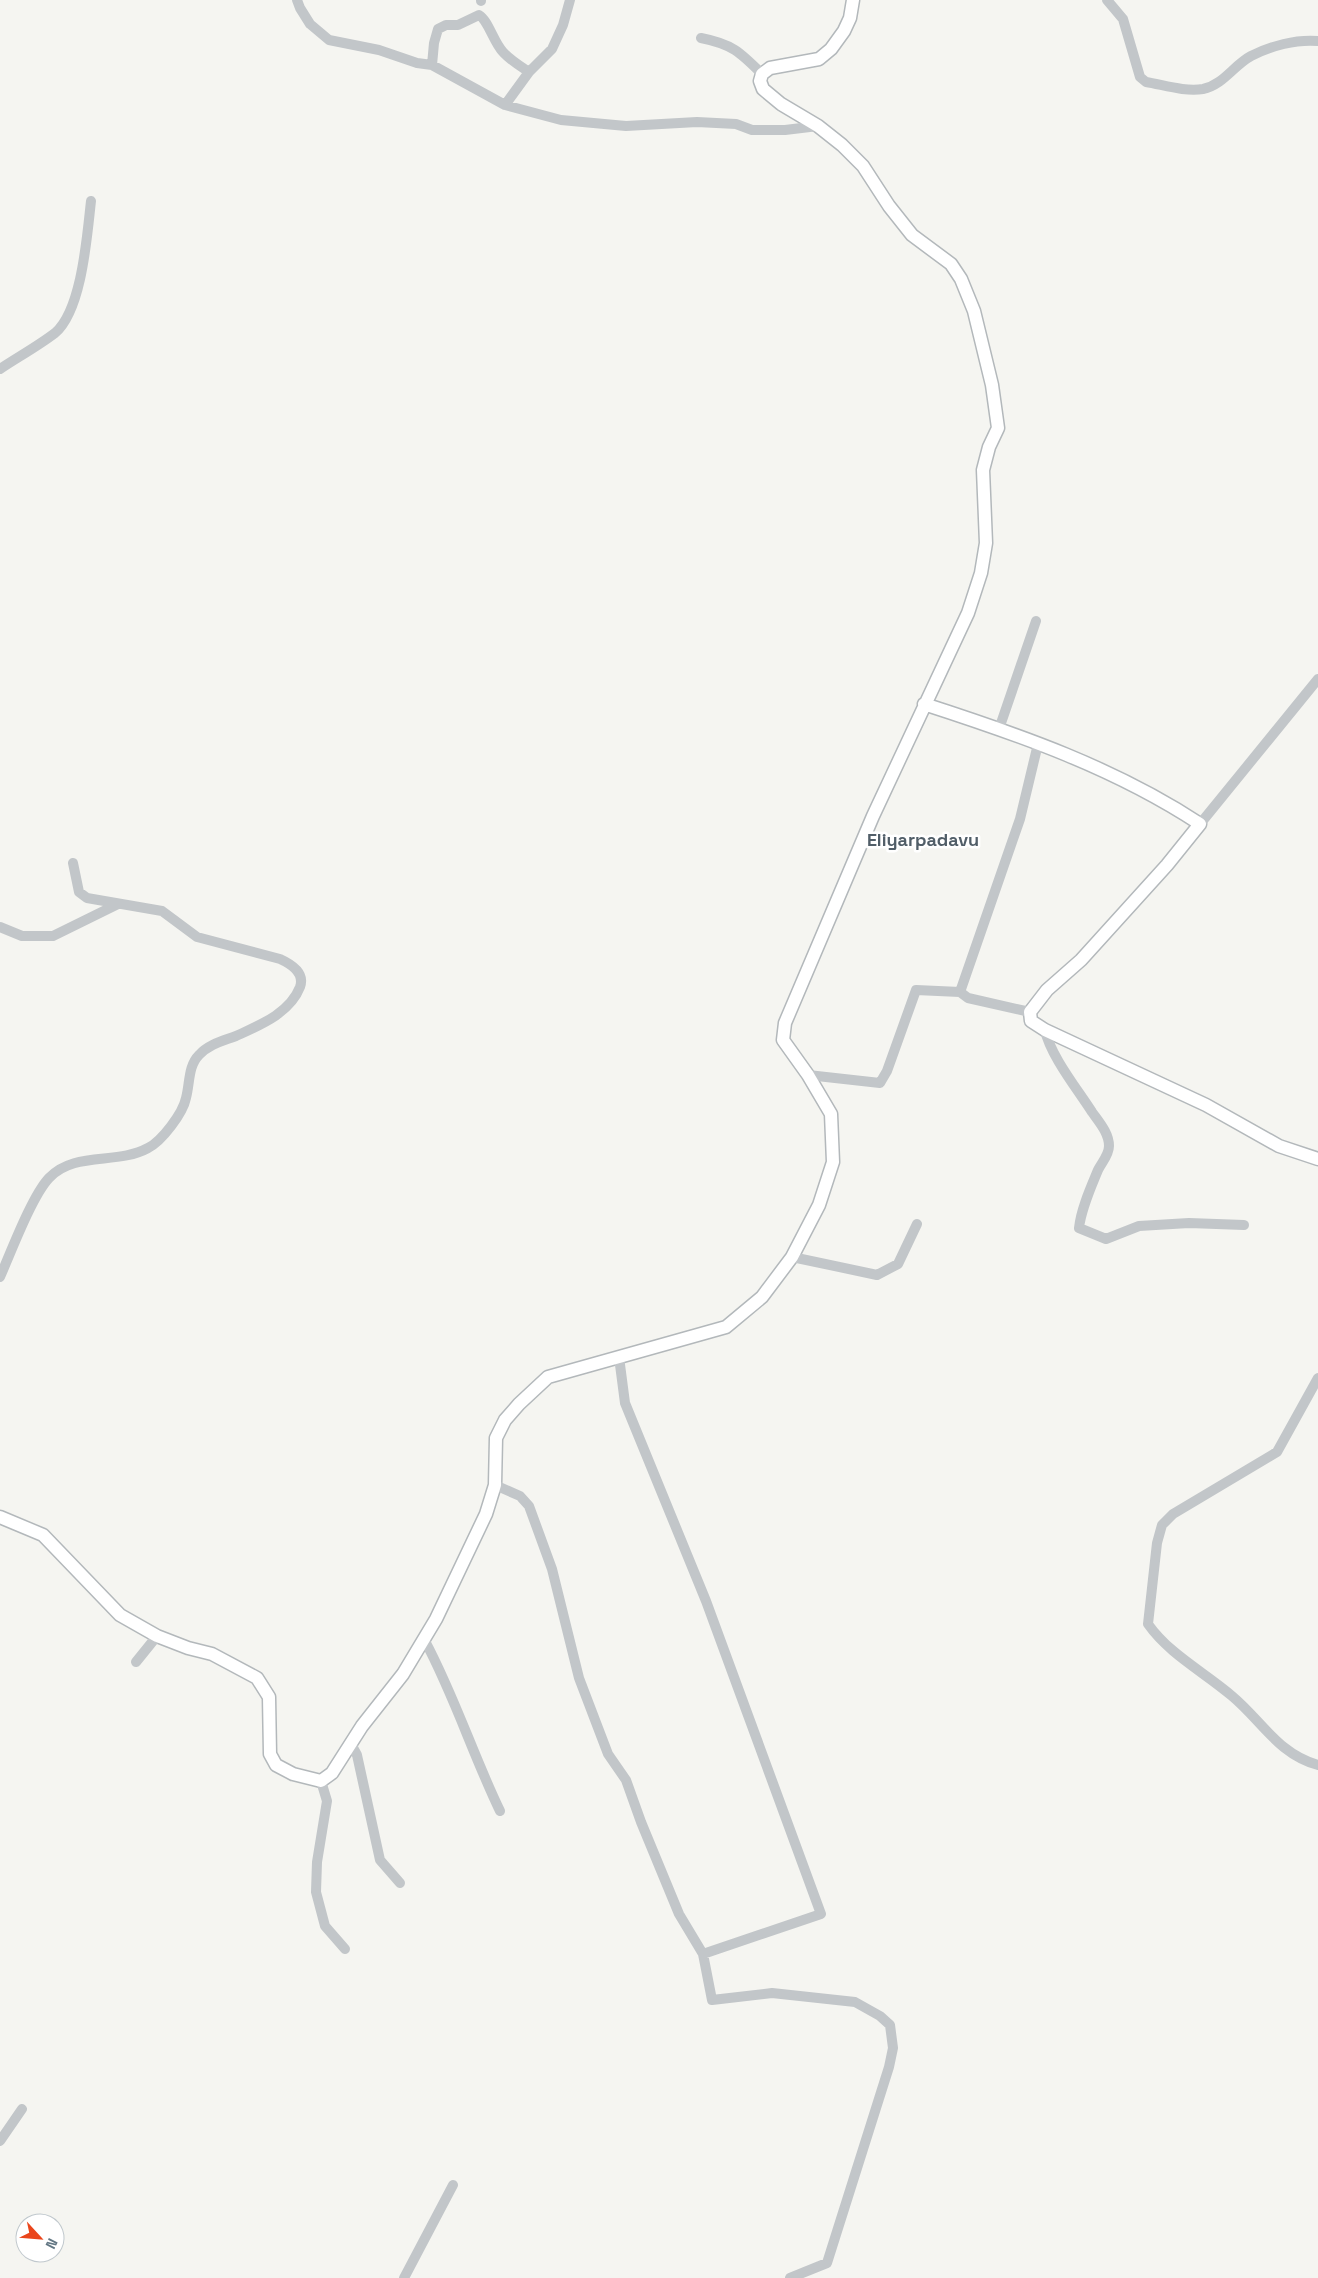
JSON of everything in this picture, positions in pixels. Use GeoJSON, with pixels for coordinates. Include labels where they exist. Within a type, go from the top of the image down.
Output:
{"type":"FeatureCollection","features":[{"type":"Feature","properties":{"kind":"main road"},"geometry":{"type":"LineString","coordinates":[[0,1517],[43,1535],[120,1615],[157,1636],[188,1648],[212,1654],[257,1678],[268,1697],[270,1754],[276,1765],[293,1774],[321,1781],[332,1773],[425,1641],[470,1552],[486,1514],[495,1486],[496,1438],[505,1420],[519,1404],[548,1377],[726,1327],[762,1297],[792,1257],[819,1205],[833,1162],[831,1114],[808,1075],[783,1040],[786,1023],[869,825],[968,613],[981,573],[986,543],[983,470],[989,447],[998,428],[992,385],[974,311],[961,278],[951,264],[912,235],[889,206],[862,166],[842,145],[818,126],[781,104],[763,89],[760,81],[762,74],[770,68],[819,59],[831,48],[844,31],[850,18],[853,0]]}},
{"type":"Feature","properties":{"kind":"main road"},"geometry":{"type":"LineString","coordinates":[[924,704],[1038,744],[1160,798],[1200,824],[1167,865],[1081,960],[1047,990],[1030,1012],[1031,1021],[1045,1030],[1206,1106],[1279,1146],[1318,1159]]}},
{"type":"Feature","properties":{"kind":"street"},"geometry":{"type":"LineString","coordinates":[[298,0],[300,8],[310,24],[329,40],[379,50],[417,63],[432,65],[505,105],[561,120],[626,126],[697,122],[736,124],[752,130],[785,130],[818,126]]}},
{"type":"Feature","properties":{"kind":"street"},"geometry":{"type":"LineString","coordinates":[[505,105],[529,72],[552,49],[563,25],[570,0]]}},
{"type":"Feature","properties":{"kind":"street"},"geometry":{"type":"LineString","coordinates":[[1107,0],[1123,19],[1140,77],[1146,82],[1192,90],[1205,89],[1218,83],[1250,56],[1296,41],[1318,41]]}},
{"type":"Feature","properties":{"kind":"street"},"geometry":{"type":"LineString","coordinates":[[432,65],[434,43],[438,29],[446,25],[458,25],[479,15],[484,18],[491,36],[504,54],[529,72]]}},
{"type":"Feature","properties":{"kind":"street"},"geometry":{"type":"LineString","coordinates":[[701,38],[720,42],[738,50],[762,74]]}},
{"type":"Feature","properties":{"kind":"street"},"geometry":{"type":"LineString","coordinates":[[0,369],[56,332],[68,317],[82,270],[91,201]]}},
{"type":"Feature","properties":{"kind":"street"},"geometry":{"type":"LineString","coordinates":[[999,729],[1036,621]]}},
{"type":"Feature","properties":{"kind":"street"},"geometry":{"type":"LineString","coordinates":[[1200,824],[1318,680]]}},
{"type":"Feature","properties":{"kind":"street"},"geometry":{"type":"LineString","coordinates":[[960,992],[1020,819],[1038,744]]}},
{"type":"Feature","properties":{"kind":"street"},"geometry":{"type":"LineString","coordinates":[[0,1277],[37,1196],[48,1178],[67,1164],[129,1156],[150,1148],[176,1121],[186,1100],[192,1066],[199,1054],[214,1044],[282,1012],[296,998],[301,982],[298,971],[290,964],[280,959],[197,937],[162,912],[118,904],[110,900],[87,898],[79,892],[73,863]]}},
{"type":"Feature","properties":{"kind":"street"},"geometry":{"type":"LineString","coordinates":[[0,927],[22,936],[54,936],[118,904]]}},
{"type":"Feature","properties":{"kind":"street"},"geometry":{"type":"LineString","coordinates":[[808,1075],[880,1083],[887,1071],[916,990],[960,992],[968,998],[1030,1012]]}},
{"type":"Feature","properties":{"kind":"street"},"geometry":{"type":"LineString","coordinates":[[1045,1030],[1047,1038],[1070,1078],[1107,1134],[1109,1145],[1108,1152],[1098,1169],[1080,1218],[1079,1228],[1106,1239],[1139,1226],[1189,1223],[1244,1225]]}},
{"type":"Feature","properties":{"kind":"street"},"geometry":{"type":"LineString","coordinates":[[792,1257],[877,1275],[898,1264],[917,1224]]}},
{"type":"Feature","properties":{"kind":"street"},"geometry":{"type":"LineString","coordinates":[[620,1357],[625,1403],[706,1601],[821,1914],[703,1954]]}},
{"type":"Feature","properties":{"kind":"street"},"geometry":{"type":"LineString","coordinates":[[1318,1378],[1277,1452],[1172,1514],[1162,1525],[1157,1543],[1148,1624],[1160,1640],[1233,1697],[1274,1740],[1305,1761],[1318,1765]]}},
{"type":"Feature","properties":{"kind":"street"},"geometry":{"type":"LineString","coordinates":[[495,1486],[520,1496],[529,1506],[552,1569],[579,1678],[608,1754],[626,1780],[640,1822],[679,1914],[703,1954],[712,2000],[772,1993],[855,2002],[890,2024],[893,2048],[889,2067],[827,2263],[790,2278]]}},
{"type":"Feature","properties":{"kind":"street"},"geometry":{"type":"LineString","coordinates":[[136,1662],[157,1636]]}},
{"type":"Feature","properties":{"kind":"street"},"geometry":{"type":"LineString","coordinates":[[425,1641],[449,1689],[480,1770],[500,1811]]}},
{"type":"Feature","properties":{"kind":"street"},"geometry":{"type":"LineString","coordinates":[[351,1744],[357,1755],[380,1860],[400,1883]]}},
{"type":"Feature","properties":{"kind":"street"},"geometry":{"type":"LineString","coordinates":[[321,1781],[327,1801],[316,1862],[316,1892],[325,1926],[345,1949]]}},
{"type":"Feature","properties":{"kind":"street"},"geometry":{"type":"LineString","coordinates":[[0,2141],[22,2109]]}},
{"type":"Feature","properties":{"kind":"street"},"geometry":{"type":"LineString","coordinates":[[404,2278],[453,2186]]}},
{"type":"Feature","properties":{"kind":"district","name":"Eliyarpadavu"},"geometry":{"type":"Point","coordinates":[923,840]}}]}
